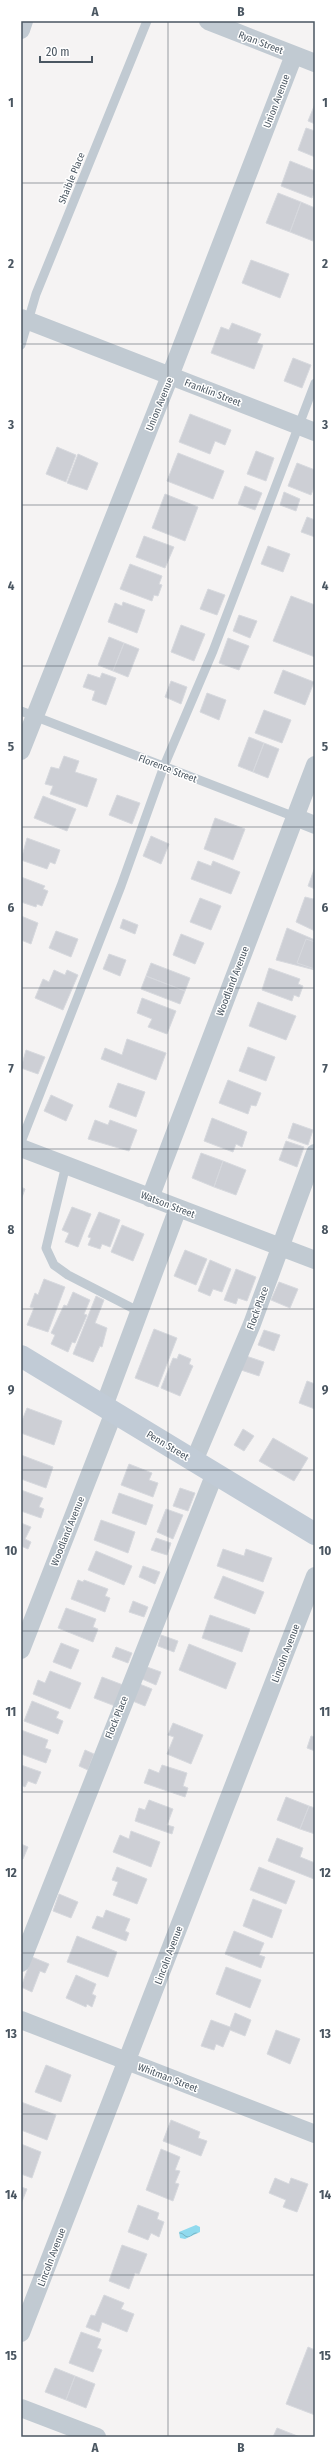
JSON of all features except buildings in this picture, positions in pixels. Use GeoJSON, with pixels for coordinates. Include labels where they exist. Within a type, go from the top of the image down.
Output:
{"type":"FeatureCollection","features":[{"type":"Feature","properties":{"kind":"street"},"geometry":{"type":"LineString","coordinates":[[21,30],[24,21]]}},
{"type":"Feature","properties":{"kind":"street","name":"Ryan Street"},"geometry":{"type":"LineString","coordinates":[[208,21],[315,63]]}},
{"type":"Feature","properties":{"kind":"street","name":"Union Avenue"},"geometry":{"type":"LineString","coordinates":[[21,751],[28,713],[170,376],[294,55]]}},
{"type":"Feature","properties":{"kind":"street","name":"Franklin Street"},"geometry":{"type":"LineString","coordinates":[[24,319],[315,432]]}},
{"type":"Feature","properties":{"kind":"street","name":"Woodland Avenue"},"geometry":{"type":"LineString","coordinates":[[150,1198],[315,765]]}},
{"type":"Feature","properties":{"kind":"street","name":"Florence Street"},"geometry":{"type":"LineString","coordinates":[[295,817],[315,825]]}},
{"type":"Feature","properties":{"kind":"street","name":"Watson Street"},"geometry":{"type":"LineString","coordinates":[[21,1148],[315,1260]]}},
{"type":"Feature","properties":{"kind":"street","name":"Flock Place"},"geometry":{"type":"LineString","coordinates":[[194,1461],[252,1324],[315,1154]]}},
{"type":"Feature","properties":{"kind":"street","name":"Woodland Avenue"},"geometry":{"type":"LineString","coordinates":[[21,1650],[109,1409],[140,1312],[178,1208]]}},
{"type":"Feature","properties":{"kind":"street","name":"Penn Street"},"geometry":{"type":"LineString","coordinates":[[21,1356],[315,1534]]}},
{"type":"Feature","properties":{"kind":"street","name":"Flock Place"},"geometry":{"type":"LineString","coordinates":[[21,1963],[102,1752],[215,1473]]}},
{"type":"Feature","properties":{"kind":"street","name":"Lincoln Avenue"},"geometry":{"type":"LineString","coordinates":[[21,2333],[315,1576]]}},
{"type":"Feature","properties":{"kind":"street","name":"Whitman Street"},"geometry":{"type":"LineString","coordinates":[[21,2020],[315,2134]]}},
{"type":"Feature","properties":{"kind":"street"},"geometry":{"type":"LineString","coordinates":[[21,2408],[96,2437]]}},
{"type":"Feature","properties":{"kind":"lane","name":"Shaible Place"},"geometry":{"type":"LineString","coordinates":[[21,345],[24,319],[36,294],[147,21]]}},
{"type":"Feature","properties":{"kind":"lane"},"geometry":{"type":"LineString","coordinates":[[21,1142],[121,886],[164,766],[213,651],[315,383]]}},
{"type":"Feature","properties":{"kind":"lane","name":"Florence Street"},"geometry":{"type":"LineString","coordinates":[[28,713],[295,817]]}},
{"type":"Feature","properties":{"kind":"lane"},"geometry":{"type":"LineString","coordinates":[[66,1165],[46,1248],[49,1258],[68,1275],[140,1312]]}},
{"type":"Feature","properties":{"kind":"water"},"geometry":{"type":"Polygon","coordinates":[[[196,2225],[200,2227],[200,2232],[185,2239],[180,2238],[179,2232],[196,2225]]]}}]}
